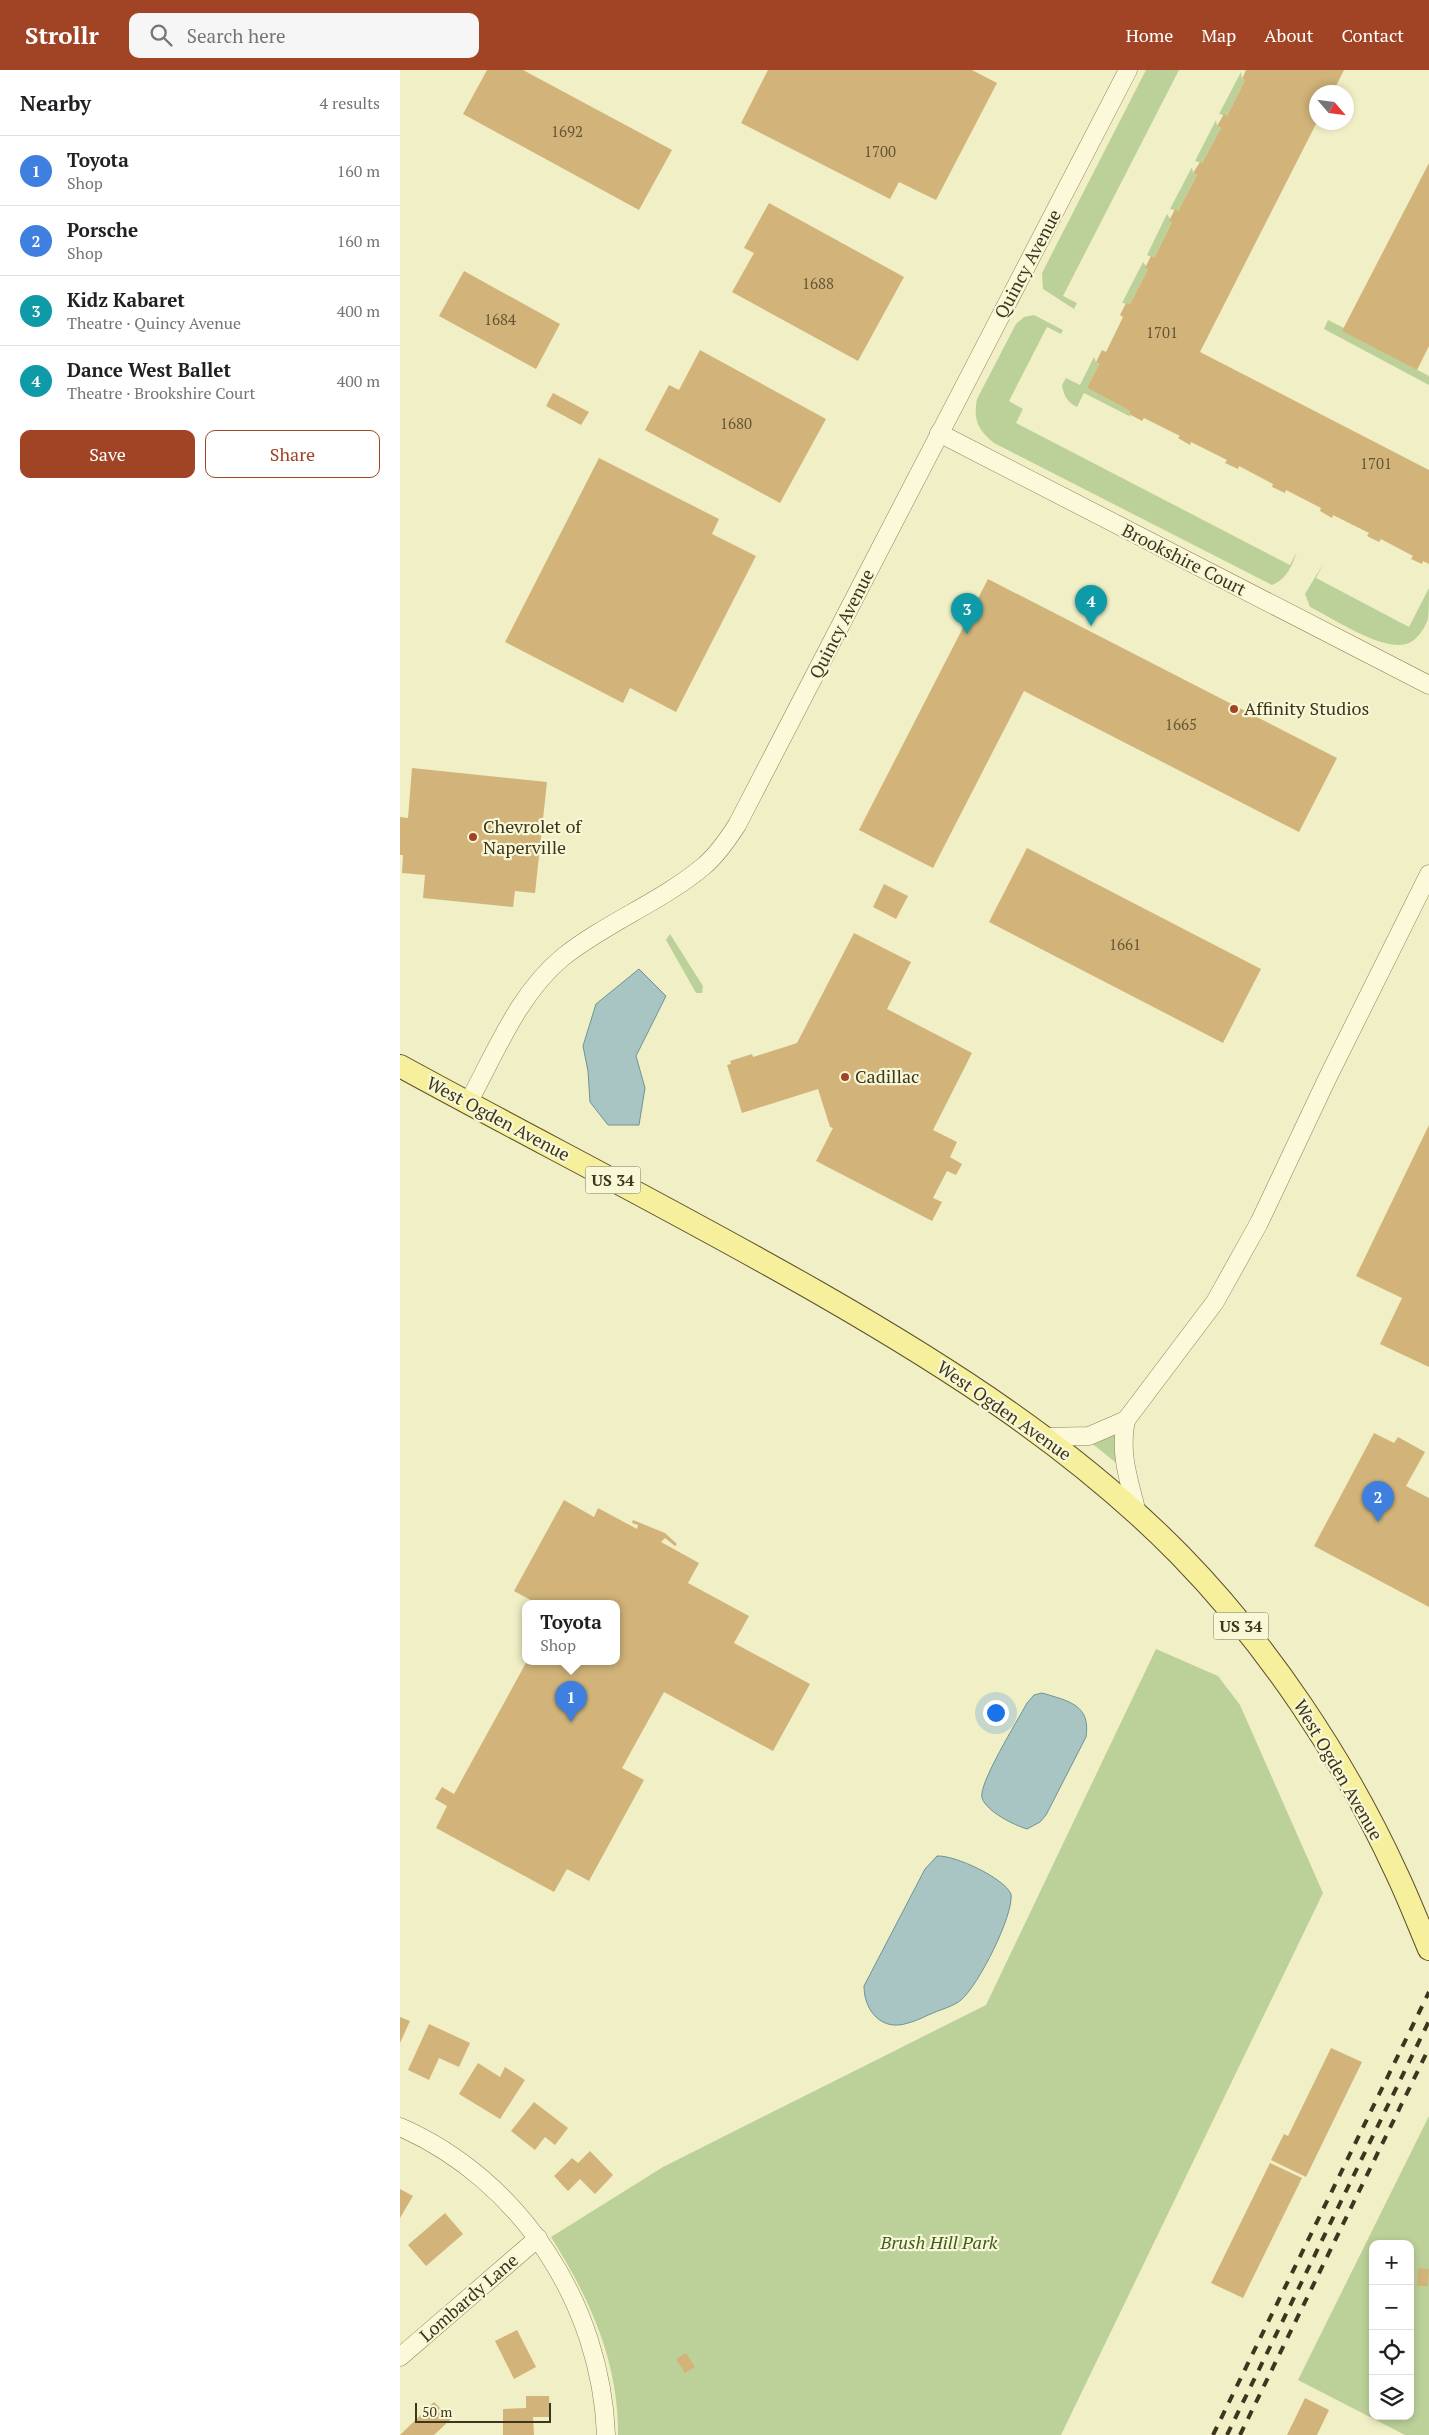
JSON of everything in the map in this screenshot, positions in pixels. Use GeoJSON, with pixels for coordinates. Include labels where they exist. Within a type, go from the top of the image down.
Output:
{"type":"FeatureCollection","features":[{"type":"Feature","properties":{"kind":"main road","name":"West Ogden Avenue"},"geometry":{"type":"LineString","coordinates":[[400,1066],[757,1258],[886,1331],[973,1386],[1044,1437],[1107,1486],[1181,1556],[1221,1601],[1315,1724],[1396,1871],[1429,1949]]}},
{"type":"Feature","properties":{"kind":"street","name":"Quincy Avenue"},"geometry":{"type":"LineString","coordinates":[[468,1103],[519,1009],[546,973],[585,941],[670,891],[705,865],[728,838],[748,806],[1128,70]]}},
{"type":"Feature","properties":{"kind":"street","name":"Brookshire Court"},"geometry":{"type":"LineString","coordinates":[[939,433],[1429,686]]}},
{"type":"Feature","properties":{"kind":"street"},"geometry":{"type":"LineString","coordinates":[[1137,1513],[1125,1466],[1122,1441],[1126,1420],[1228,1282],[1259,1223],[1327,1079],[1429,874]]}},
{"type":"Feature","properties":{"kind":"street"},"geometry":{"type":"LineString","coordinates":[[1044,1437],[1089,1436],[1126,1420]]}},
{"type":"Feature","properties":{"kind":"street"},"geometry":{"type":"LineString","coordinates":[[400,2126],[427,2140],[469,2169],[524,2219],[538,2238],[576,2301],[591,2341],[601,2389],[606,2435]]}},
{"type":"Feature","properties":{"kind":"street","name":"Lombardy Lane"},"geometry":{"type":"LineString","coordinates":[[400,2357],[538,2238]]}},
{"type":"Feature","properties":{"kind":"green space"},"geometry":{"type":"Polygon","coordinates":[[[1146,70],[1179,70],[1063,296],[1077,303],[1074,309],[1043,289],[1042,273],[1146,70]]]}},
{"type":"Feature","properties":{"kind":"green space"},"geometry":{"type":"Polygon","coordinates":[[[1241,72],[1242,79],[1245,80],[1227,116],[1219,114],[1241,72]]]}},
{"type":"Feature","properties":{"kind":"green space"},"geometry":{"type":"Polygon","coordinates":[[[1216,120],[1217,126],[1221,128],[1202,163],[1195,161],[1216,120]]]}},
{"type":"Feature","properties":{"kind":"green space"},"geometry":{"type":"Polygon","coordinates":[[[1192,167],[1193,173],[1197,175],[1178,211],[1170,209],[1192,167]]]}},
{"type":"Feature","properties":{"kind":"green space"},"geometry":{"type":"Polygon","coordinates":[[[1167,214],[1172,222],[1154,258],[1147,255],[1167,214]]]}},
{"type":"Feature","properties":{"kind":"green space"},"geometry":{"type":"Polygon","coordinates":[[[1143,262],[1148,269],[1130,304],[1122,303],[1143,262]]]}},
{"type":"Feature","properties":{"kind":"green space"},"geometry":{"type":"Polygon","coordinates":[[[1034,315],[1063,330],[1061,334],[1047,327],[1009,401],[1023,409],[1016,423],[1290,565],[1297,551],[1291,567],[1282,579],[1272,585],[994,443],[984,434],[976,419],[977,399],[1016,324],[1024,317],[1034,315]]]}},
{"type":"Feature","properties":{"kind":"green space"},"geometry":{"type":"Polygon","coordinates":[[[1328,320],[1344,328],[1343,331],[1429,376],[1429,385],[1324,329],[1328,320]]]}},
{"type":"Feature","properties":{"kind":"green space"},"geometry":{"type":"Polygon","coordinates":[[[1094,357],[1099,364],[1087,388],[1130,411],[1131,417],[1084,393],[1077,407],[1066,398],[1062,385],[1066,378],[1080,385],[1094,357]]]}},
{"type":"Feature","properties":{"kind":"green space"},"geometry":{"type":"Polygon","coordinates":[[[1323,564],[1316,578],[1409,627],[1429,588],[1428,619],[1417,638],[1406,644],[1384,643],[1357,632],[1310,607],[1305,594],[1323,564]]]}},
{"type":"Feature","properties":{"kind":"green space"},"geometry":{"type":"Polygon","coordinates":[[[670,934],[703,986],[702,993],[696,993],[666,940],[670,934]]]}},
{"type":"Feature","properties":{"kind":"green space"},"geometry":{"type":"Polygon","coordinates":[[[1119,1429],[1120,1466],[1089,1441],[1119,1429]]]}},
{"type":"Feature","properties":{"kind":"green space","name":"Brush Hill Park"},"geometry":{"type":"Polygon","coordinates":[[[1156,1649],[1218,1676],[1240,1705],[1323,1893],[1061,2435],[618,2435],[617,2408],[613,2382],[599,2331],[578,2283],[551,2237],[663,2167],[986,2005],[1156,1649]]]}},
{"type":"Feature","properties":{"kind":"green space"},"geometry":{"type":"Polygon","coordinates":[[[1429,2116],[1429,2435],[1405,2435],[1376,2420],[1414,2420],[1414,2240],[1369,2240],[1369,2416],[1298,2380],[1429,2116]]]}},
{"type":"Feature","properties":{"kind":"water"},"geometry":{"type":"Polygon","coordinates":[[[639,969],[666,996],[636,1056],[645,1088],[639,1125],[608,1125],[590,1102],[588,1071],[583,1046],[596,1004],[639,969]]]}},
{"type":"Feature","properties":{"kind":"water"},"geometry":{"type":"Polygon","coordinates":[[[1042,1693],[1069,1702],[1081,1711],[1087,1726],[1086,1737],[1046,1815],[1040,1822],[1027,1829],[1008,1821],[989,1808],[982,1798],[982,1791],[992,1766],[1027,1703],[1034,1695],[1042,1693]]]}},
{"type":"Feature","properties":{"kind":"water"},"geometry":{"type":"Polygon","coordinates":[[[937,1856],[966,1863],[999,1881],[1011,1894],[1007,1917],[994,1950],[976,1980],[961,2000],[915,2021],[890,2025],[876,2017],[871,2011],[867,2004],[864,1986],[925,1869],[937,1856]]]}},
{"type":"Feature","properties":{"kind":"building"},"geometry":{"type":"Polygon","coordinates":[[[487,70],[523,70],[672,150],[639,210],[463,114],[487,70]]]}},
{"type":"Feature","properties":{"kind":"building"},"geometry":{"type":"Polygon","coordinates":[[[768,70],[972,70],[997,83],[936,200],[899,182],[890,199],[741,123],[768,70]]]}},
{"type":"Feature","properties":{"kind":"building"},"geometry":{"type":"Polygon","coordinates":[[[1246,70],[1344,70],[1336,85],[1309,85],[1309,130],[1313,130],[1200,352],[1429,470],[1429,564],[1423,561],[1422,564],[1411,559],[1413,556],[1381,539],[1379,542],[1367,536],[1369,533],[1333,515],[1332,518],[1320,511],[1321,508],[1286,490],[1285,493],[1272,487],[1273,484],[1239,466],[1238,469],[1225,463],[1227,460],[1191,442],[1190,445],[1178,438],[1180,436],[1144,418],[1142,421],[1129,414],[1130,411],[1087,388],[1099,364],[1096,362],[1102,350],[1106,352],[1123,317],[1120,315],[1126,303],[1130,304],[1148,269],[1145,268],[1151,256],[1154,258],[1172,222],[1169,221],[1175,209],[1178,211],[1197,175],[1193,173],[1200,162],[1202,163],[1221,128],[1217,126],[1224,114],[1227,116],[1245,80],[1242,79],[1246,70]]]}},
{"type":"Feature","properties":{"kind":"building"},"geometry":{"type":"Polygon","coordinates":[[[1429,163],[1429,346],[1417,370],[1342,331],[1429,163]]]}},
{"type":"Feature","properties":{"kind":"building"},"geometry":{"type":"Polygon","coordinates":[[[769,203],[904,277],[858,361],[732,292],[754,253],[744,248],[769,203]]]}},
{"type":"Feature","properties":{"kind":"building"},"geometry":{"type":"Polygon","coordinates":[[[464,271],[560,324],[536,369],[439,316],[464,271]]]}},
{"type":"Feature","properties":{"kind":"building"},"geometry":{"type":"Polygon","coordinates":[[[700,350],[826,419],[780,503],[645,430],[669,385],[679,390],[700,350]]]}},
{"type":"Feature","properties":{"kind":"building"},"geometry":{"type":"Polygon","coordinates":[[[553,393],[589,412],[581,425],[546,406],[553,393]]]}},
{"type":"Feature","properties":{"kind":"building"},"geometry":{"type":"Polygon","coordinates":[[[599,458],[719,519],[712,534],[756,556],[676,712],[630,688],[623,703],[505,642],[599,458]]]}},
{"type":"Feature","properties":{"kind":"building"},"geometry":{"type":"Polygon","coordinates":[[[988,579],[1337,758],[1299,832],[1024,691],[933,868],[859,830],[988,579]]]}},
{"type":"Feature","properties":{"kind":"building","name":"Chevrolet of Naperville"},"geometry":{"type":"Polygon","coordinates":[[[412,768],[547,782],[535,893],[515,891],[513,907],[423,898],[425,875],[402,873],[403,855],[400,855],[400,817],[408,818],[412,768]]]}},
{"type":"Feature","properties":{"kind":"building"},"geometry":{"type":"Polygon","coordinates":[[[1027,848],[1261,969],[1223,1043],[989,922],[1027,848]]]}},
{"type":"Feature","properties":{"kind":"building"},"geometry":{"type":"Polygon","coordinates":[[[884,884],[908,896],[896,919],[873,907],[884,884]]]}},
{"type":"Feature","properties":{"kind":"building","name":"Cadillac"},"geometry":{"type":"Polygon","coordinates":[[[854,933],[911,962],[887,1009],[972,1053],[933,1130],[957,1142],[950,1157],[962,1164],[956,1175],[947,1171],[933,1198],[942,1202],[932,1221],[816,1161],[833,1128],[830,1127],[818,1089],[742,1113],[727,1065],[731,1064],[730,1061],[752,1054],[753,1057],[797,1043],[854,933]]]}},
{"type":"Feature","properties":{"kind":"building"},"geometry":{"type":"Polygon","coordinates":[[[1429,1125],[1429,1367],[1380,1344],[1402,1298],[1356,1276],[1429,1125]]]}},
{"type":"Feature","properties":{"kind":"building"},"geometry":{"type":"Polygon","coordinates":[[[1374,1433],[1394,1443],[1398,1437],[1425,1452],[1406,1486],[1429,1498],[1429,1607],[1314,1546],[1374,1433]]]}},
{"type":"Feature","properties":{"kind":"building"},"geometry":{"type":"Polygon","coordinates":[[[564,1500],[594,1517],[598,1508],[637,1529],[638,1525],[632,1523],[633,1520],[665,1533],[677,1544],[675,1546],[665,1538],[661,1542],[699,1563],[688,1583],[749,1616],[734,1643],[810,1684],[773,1751],[664,1692],[622,1768],[644,1780],[589,1881],[567,1869],[554,1892],[436,1828],[447,1806],[435,1799],[442,1787],[454,1794],[525,1665],[620,1665],[620,1600],[530,1600],[514,1591],[564,1500]]]}},
{"type":"Feature","properties":{"kind":"building"},"geometry":{"type":"Polygon","coordinates":[[[400,2017],[410,2021],[400,2043],[400,2017]]]}},
{"type":"Feature","properties":{"kind":"building"},"geometry":{"type":"Polygon","coordinates":[[[429,2024],[470,2043],[459,2067],[439,2058],[429,2080],[408,2070],[429,2024]]]}},
{"type":"Feature","properties":{"kind":"building"},"geometry":{"type":"Polygon","coordinates":[[[1331,2048],[1362,2062],[1306,2177],[1271,2160],[1284,2134],[1288,2136],[1331,2048]]]}},
{"type":"Feature","properties":{"kind":"building"},"geometry":{"type":"Polygon","coordinates":[[[478,2063],[500,2077],[505,2067],[525,2080],[500,2119],[459,2094],[478,2063]]]}},
{"type":"Feature","properties":{"kind":"building"},"geometry":{"type":"Polygon","coordinates":[[[534,2102],[568,2128],[555,2145],[545,2137],[535,2150],[511,2131],[534,2102]]]}},
{"type":"Feature","properties":{"kind":"building"},"geometry":{"type":"Polygon","coordinates":[[[590,2151],[613,2175],[595,2194],[580,2179],[568,2191],[554,2176],[572,2158],[578,2163],[590,2151]]]}},
{"type":"Feature","properties":{"kind":"building"},"geometry":{"type":"Polygon","coordinates":[[[1270,2163],[1302,2178],[1243,2298],[1211,2283],[1270,2163]]]}},
{"type":"Feature","properties":{"kind":"building"},"geometry":{"type":"Polygon","coordinates":[[[400,2189],[413,2196],[400,2218],[400,2189]]]}},
{"type":"Feature","properties":{"kind":"building"},"geometry":{"type":"Polygon","coordinates":[[[445,2213],[463,2234],[426,2266],[408,2245],[445,2213]]]}},
{"type":"Feature","properties":{"kind":"building"},"geometry":{"type":"Polygon","coordinates":[[[1418,2268],[1429,2269],[1428,2286],[1417,2286],[1418,2268]]]}},
{"type":"Feature","properties":{"kind":"building"},"geometry":{"type":"Polygon","coordinates":[[[517,2330],[536,2367],[514,2379],[495,2341],[517,2330]]]}},
{"type":"Feature","properties":{"kind":"building"},"geometry":{"type":"Polygon","coordinates":[[[686,2353],[695,2367],[685,2373],[676,2359],[686,2353]]]}},
{"type":"Feature","properties":{"kind":"building"},"geometry":{"type":"Polygon","coordinates":[[[526,2396],[549,2396],[550,2417],[533,2417],[534,2435],[503,2435],[503,2409],[526,2408],[526,2396]]]}},
{"type":"Feature","properties":{"kind":"building"},"geometry":{"type":"Polygon","coordinates":[[[1305,2398],[1329,2410],[1317,2435],[1287,2435],[1305,2398]]]}},
{"type":"Feature","properties":{"kind":"building"},"geometry":{"type":"Polygon","coordinates":[[[434,2402],[451,2419],[434,2435],[400,2435],[434,2402]]]}},
{"type":"Feature","properties":{"kind":"railway"},"geometry":{"type":"LineString","coordinates":[[1213,2435],[1429,1992]]}},
{"type":"Feature","properties":{"kind":"railway"},"geometry":{"type":"LineString","coordinates":[[1227,2435],[1429,2021]]}},
{"type":"Feature","properties":{"kind":"railway"},"geometry":{"type":"LineString","coordinates":[[1240,2435],[1429,2048]]}},
{"type":"Feature","properties":{"kind":"place","name":"Dance West Ballet"},"geometry":{"type":"Point","coordinates":[1091,626]}},
{"type":"Feature","properties":{"kind":"place","name":"Kidz Kabaret"},"geometry":{"type":"Point","coordinates":[967,634]}},
{"type":"Feature","properties":{"kind":"place","name":"Affinity Studios"},"geometry":{"type":"Point","coordinates":[1234,709]}},
{"type":"Feature","properties":{"kind":"place","name":"Chevrolet of Naperville"},"geometry":{"type":"Point","coordinates":[473,837]}},
{"type":"Feature","properties":{"kind":"place","name":"Cadillac"},"geometry":{"type":"Point","coordinates":[845,1077]}},
{"type":"Feature","properties":{"kind":"place","name":"Porsche"},"geometry":{"type":"Point","coordinates":[1378,1522]}},
{"type":"Feature","properties":{"kind":"place","name":"Toyota"},"geometry":{"type":"Point","coordinates":[571,1722]}}]}
